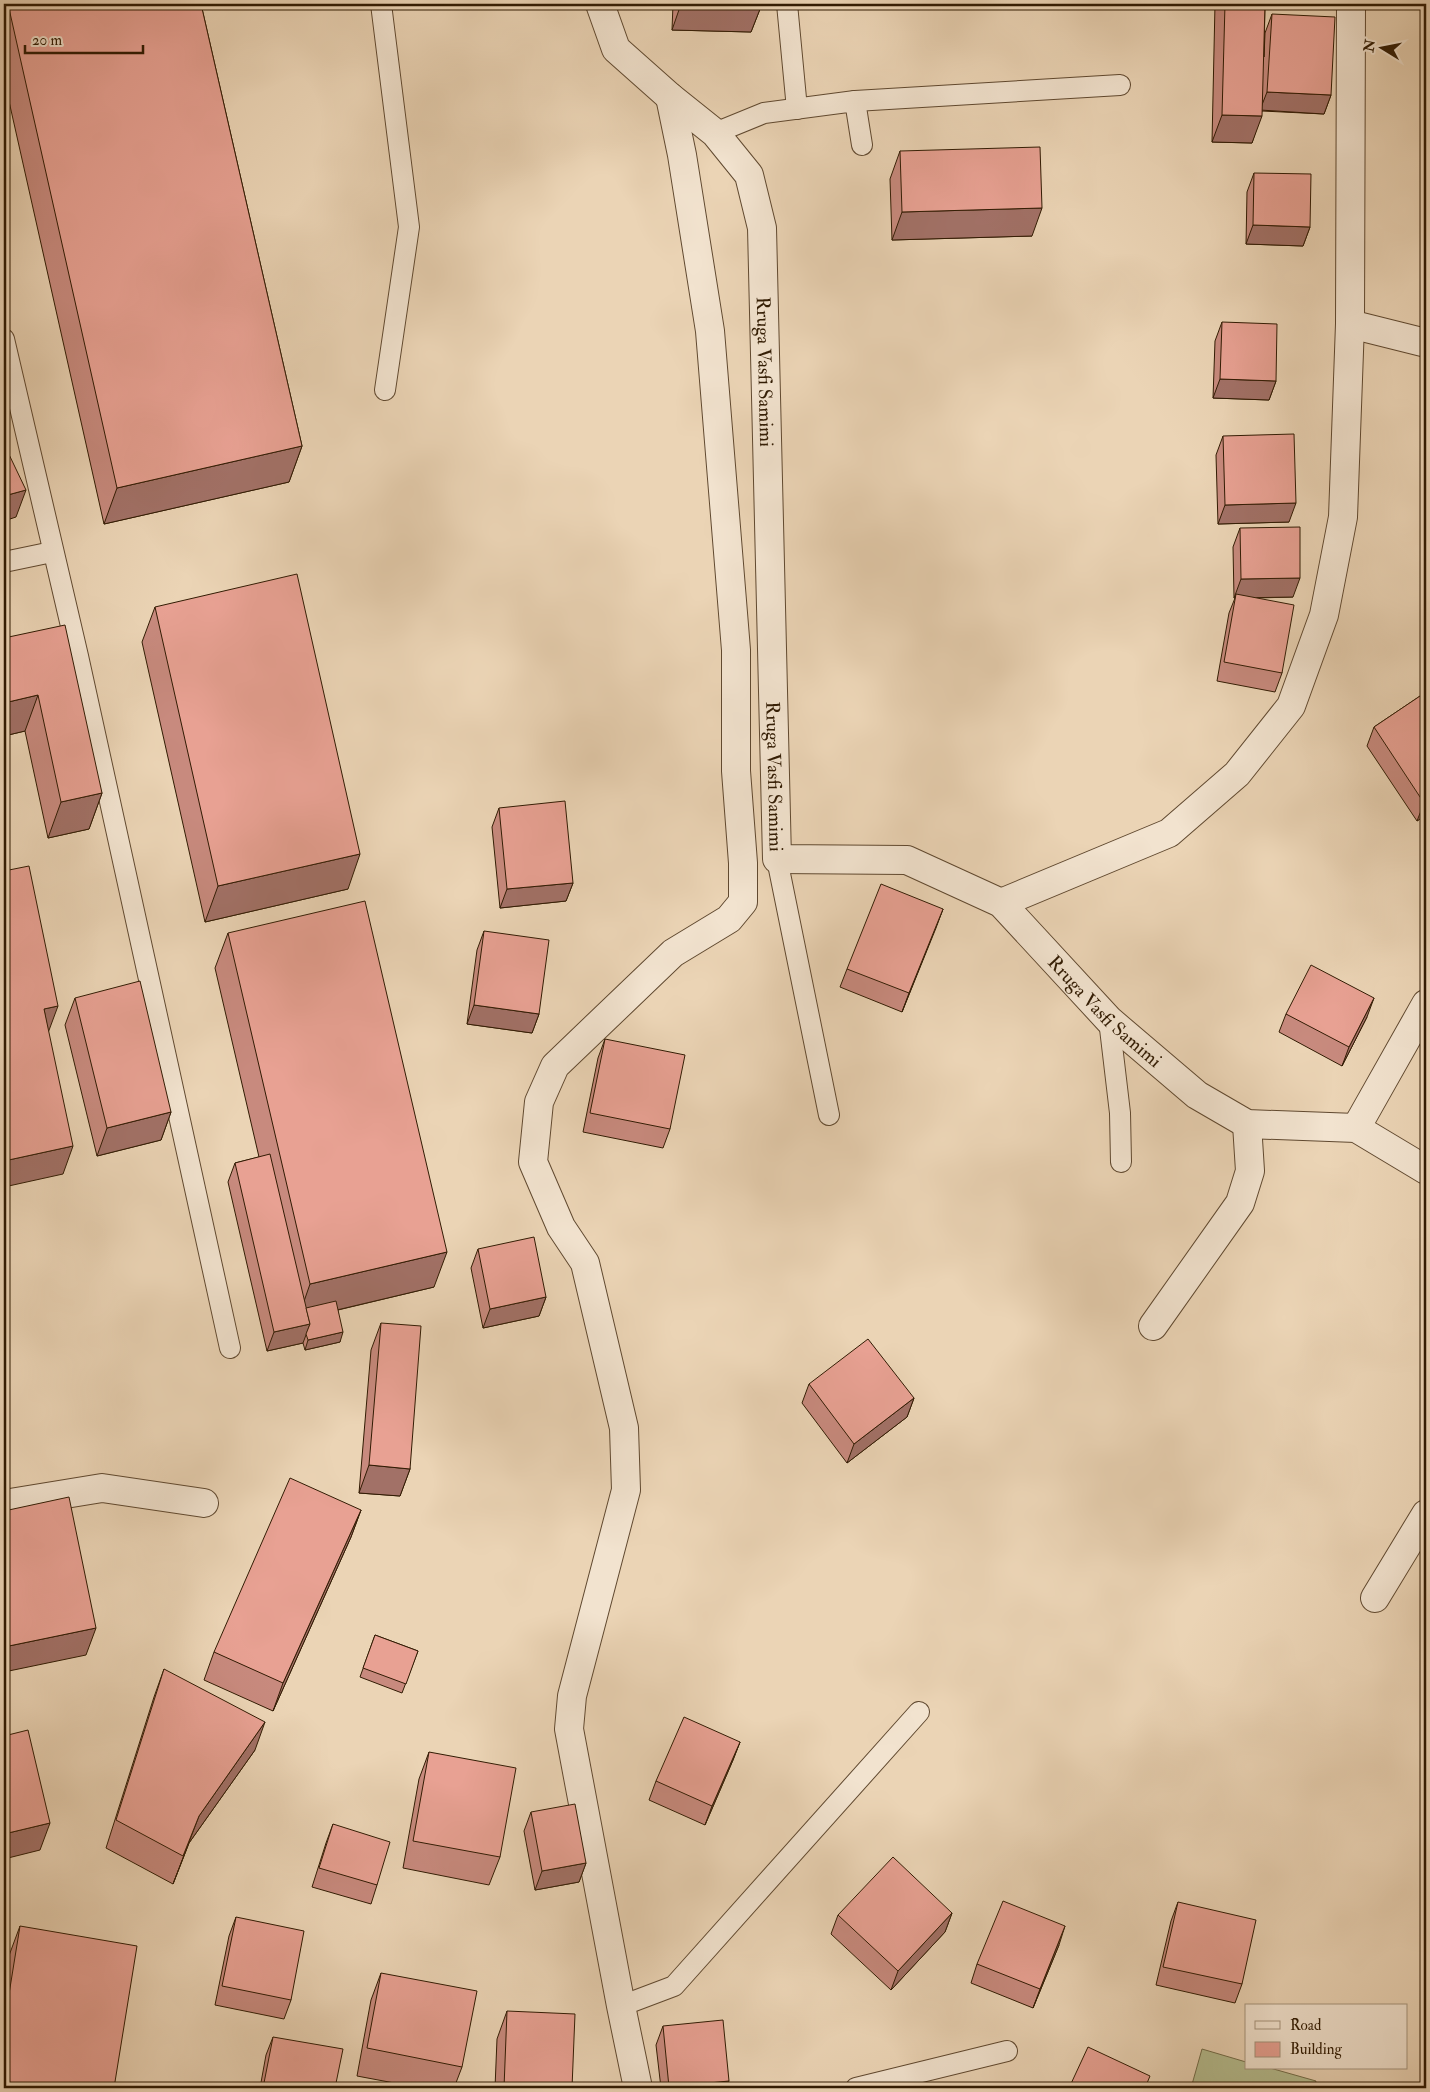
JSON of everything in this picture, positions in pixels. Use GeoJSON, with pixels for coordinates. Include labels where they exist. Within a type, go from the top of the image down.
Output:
{"type":"FeatureCollection","features":[{"type":"Feature","properties":{"kind":"street","name":"Rruga Vasfi Samimi"},"geometry":{"type":"LineString","coordinates":[[600,4],[616,48],[670,97],[715,133],[749,174],[762,228],[777,859],[907,860],[1000,903],[1109,1020],[1197,1095],[1247,1124],[1356,1128],[1426,1170]]}},
{"type":"Feature","properties":{"kind":"street"},"geometry":{"type":"LineString","coordinates":[[1000,903],[1169,834],[1237,774],[1292,706],[1324,615],[1343,517],[1350,324],[1351,4]]}},
{"type":"Feature","properties":{"kind":"street"},"geometry":{"type":"LineString","coordinates":[[638,2088],[620,2006],[569,1729],[572,1696],[626,1490],[624,1428],[585,1263],[561,1227],[533,1162],[539,1102],[555,1066],[673,953],[729,919],[743,902],[743,863],[736,770],[736,650],[710,331],[682,155],[670,97]]}},
{"type":"Feature","properties":{"kind":"street"},"geometry":{"type":"LineString","coordinates":[[1350,324],[1426,342]]}},
{"type":"Feature","properties":{"kind":"street"},"geometry":{"type":"LineString","coordinates":[[1356,1128],[1426,1004]]}},
{"type":"Feature","properties":{"kind":"street"},"geometry":{"type":"LineString","coordinates":[[1152,1326],[1240,1203],[1250,1171],[1247,1124]]}},
{"type":"Feature","properties":{"kind":"street"},"geometry":{"type":"LineString","coordinates":[[4,1504],[102,1488],[204,1502]]}},
{"type":"Feature","properties":{"kind":"street"},"geometry":{"type":"LineString","coordinates":[[1375,1598],[1426,1514]]}},
{"type":"Feature","properties":{"kind":"lane"},"geometry":{"type":"LineString","coordinates":[[381,4],[409,227],[385,390]]}},
{"type":"Feature","properties":{"kind":"lane"},"geometry":{"type":"LineString","coordinates":[[787,4],[797,109]]}},
{"type":"Feature","properties":{"kind":"lane"},"geometry":{"type":"LineString","coordinates":[[715,133],[764,113],[855,101],[1120,85]]}},
{"type":"Feature","properties":{"kind":"lane"},"geometry":{"type":"LineString","coordinates":[[855,101],[862,145]]}},
{"type":"Feature","properties":{"kind":"lane"},"geometry":{"type":"LineString","coordinates":[[4,339],[52,552],[78,656],[230,1348]]}},
{"type":"Feature","properties":{"kind":"lane"},"geometry":{"type":"LineString","coordinates":[[4,562],[52,552]]}},
{"type":"Feature","properties":{"kind":"lane"},"geometry":{"type":"LineString","coordinates":[[777,859],[829,1116]]}},
{"type":"Feature","properties":{"kind":"lane"},"geometry":{"type":"LineString","coordinates":[[1109,1020],[1120,1112],[1121,1162]]}},
{"type":"Feature","properties":{"kind":"lane"},"geometry":{"type":"LineString","coordinates":[[620,2006],[674,1986],[919,1712]]}},
{"type":"Feature","properties":{"kind":"lane"},"geometry":{"type":"LineString","coordinates":[[856,2088],[1007,2051]]}},
{"type":"Feature","properties":{"kind":"green space"},"geometry":{"type":"Polygon","coordinates":[[[1202,2049],[1245,2062],[1245,2070],[1277,2070],[1316,2081],[1314,2088],[1191,2088],[1202,2049]]]}},
{"type":"Feature","properties":{"kind":"building"},"geometry":{"type":"Polygon","coordinates":[[[8,4],[201,4],[302,446],[117,488],[8,4]]]}},
{"type":"Feature","properties":{"kind":"building"},"geometry":{"type":"Polygon","coordinates":[[[1225,4],[1265,4],[1262,116],[1222,115],[1225,4]]]}},
{"type":"Feature","properties":{"kind":"building"},"geometry":{"type":"Polygon","coordinates":[[[1272,14],[1335,17],[1331,95],[1267,92],[1272,14]]]}},
{"type":"Feature","properties":{"kind":"building"},"geometry":{"type":"Polygon","coordinates":[[[1040,147],[1042,208],[902,212],[900,151],[1040,147]]]}},
{"type":"Feature","properties":{"kind":"building"},"geometry":{"type":"Polygon","coordinates":[[[1254,173],[1311,174],[1310,227],[1253,225],[1254,173]]]}},
{"type":"Feature","properties":{"kind":"building"},"geometry":{"type":"Polygon","coordinates":[[[1222,322],[1277,324],[1276,381],[1220,379],[1222,322]]]}},
{"type":"Feature","properties":{"kind":"building"},"geometry":{"type":"Polygon","coordinates":[[[4,393],[8,401],[4,403],[4,393]]]}},
{"type":"Feature","properties":{"kind":"building"},"geometry":{"type":"Polygon","coordinates":[[[1294,434],[1296,503],[1225,505],[1223,436],[1294,434]]]}},
{"type":"Feature","properties":{"kind":"building"},"geometry":{"type":"Polygon","coordinates":[[[4,444],[26,490],[4,496],[4,444]]]}},
{"type":"Feature","properties":{"kind":"building"},"geometry":{"type":"Polygon","coordinates":[[[1300,527],[1300,578],[1241,579],[1240,528],[1300,527]]]}},
{"type":"Feature","properties":{"kind":"building"},"geometry":{"type":"Polygon","coordinates":[[[297,574],[360,854],[218,886],[155,607],[297,574]]]}},
{"type":"Feature","properties":{"kind":"building"},"geometry":{"type":"Polygon","coordinates":[[[1236,594],[1294,605],[1282,673],[1224,662],[1236,594]]]}},
{"type":"Feature","properties":{"kind":"building"},"geometry":{"type":"Polygon","coordinates":[[[65,625],[102,793],[61,802],[38,695],[4,703],[4,638],[65,625]]]}},
{"type":"Feature","properties":{"kind":"building"},"geometry":{"type":"Polygon","coordinates":[[[1426,692],[1426,801],[1424,803],[1374,727],[1426,692]]]}},
{"type":"Feature","properties":{"kind":"building"},"geometry":{"type":"Polygon","coordinates":[[[565,801],[573,883],[507,889],[499,808],[565,801]]]}},
{"type":"Feature","properties":{"kind":"building"},"geometry":{"type":"Polygon","coordinates":[[[29,866],[58,1006],[44,1009],[73,1146],[4,1161],[4,871],[29,866]]]}},
{"type":"Feature","properties":{"kind":"building"},"geometry":{"type":"Polygon","coordinates":[[[881,884],[943,909],[909,993],[847,969],[881,884]]]}},
{"type":"Feature","properties":{"kind":"building"},"geometry":{"type":"Polygon","coordinates":[[[365,901],[447,1252],[310,1284],[228,933],[365,901]]]}},
{"type":"Feature","properties":{"kind":"building"},"geometry":{"type":"Polygon","coordinates":[[[484,931],[549,940],[539,1014],[474,1005],[484,931]]]}},
{"type":"Feature","properties":{"kind":"building"},"geometry":{"type":"Polygon","coordinates":[[[1311,965],[1374,998],[1349,1047],[1286,1014],[1311,965]]]}},
{"type":"Feature","properties":{"kind":"building"},"geometry":{"type":"Polygon","coordinates":[[[140,981],[171,1112],[107,1128],[75,998],[140,981]]]}},
{"type":"Feature","properties":{"kind":"building"},"geometry":{"type":"Polygon","coordinates":[[[605,1039],[685,1055],[670,1129],[590,1113],[605,1039]]]}},
{"type":"Feature","properties":{"kind":"building"},"geometry":{"type":"Polygon","coordinates":[[[270,1154],[310,1324],[274,1332],[235,1163],[270,1154]]]}},
{"type":"Feature","properties":{"kind":"building"},"geometry":{"type":"Polygon","coordinates":[[[534,1237],[546,1297],[490,1309],[478,1249],[534,1237]]]}},
{"type":"Feature","properties":{"kind":"building"},"geometry":{"type":"Polygon","coordinates":[[[336,1301],[343,1332],[308,1340],[306,1334],[310,1324],[306,1308],[336,1301]]]}},
{"type":"Feature","properties":{"kind":"building"},"geometry":{"type":"Polygon","coordinates":[[[381,1323],[421,1326],[410,1469],[369,1465],[381,1323]]]}},
{"type":"Feature","properties":{"kind":"building"},"geometry":{"type":"Polygon","coordinates":[[[868,1339],[914,1398],[854,1444],[809,1384],[868,1339]]]}},
{"type":"Feature","properties":{"kind":"building"},"geometry":{"type":"Polygon","coordinates":[[[290,1478],[361,1510],[283,1683],[214,1652],[290,1478]]]}},
{"type":"Feature","properties":{"kind":"building"},"geometry":{"type":"Polygon","coordinates":[[[69,1497],[96,1628],[4,1647],[4,1511],[69,1497]]]}},
{"type":"Feature","properties":{"kind":"building"},"geometry":{"type":"Polygon","coordinates":[[[375,1635],[418,1651],[406,1684],[363,1668],[375,1635]]]}},
{"type":"Feature","properties":{"kind":"building"},"geometry":{"type":"Polygon","coordinates":[[[164,1669],[265,1722],[199,1816],[183,1856],[116,1820],[164,1669]]]}},
{"type":"Feature","properties":{"kind":"building"},"geometry":{"type":"Polygon","coordinates":[[[684,1717],[740,1742],[712,1806],[656,1781],[684,1717]]]}},
{"type":"Feature","properties":{"kind":"building"},"geometry":{"type":"Polygon","coordinates":[[[28,1730],[50,1823],[4,1834],[4,1736],[28,1730]]]}},
{"type":"Feature","properties":{"kind":"building"},"geometry":{"type":"Polygon","coordinates":[[[429,1752],[516,1768],[500,1857],[413,1841],[429,1752]]]}},
{"type":"Feature","properties":{"kind":"building"},"geometry":{"type":"Polygon","coordinates":[[[575,1804],[586,1863],[542,1871],[531,1812],[575,1804]]]}},
{"type":"Feature","properties":{"kind":"building"},"geometry":{"type":"Polygon","coordinates":[[[333,1824],[390,1842],[377,1885],[319,1868],[333,1824]]]}},
{"type":"Feature","properties":{"kind":"building"},"geometry":{"type":"Polygon","coordinates":[[[893,1857],[952,1913],[898,1971],[838,1915],[893,1857]]]}},
{"type":"Feature","properties":{"kind":"building"},"geometry":{"type":"Polygon","coordinates":[[[1003,1901],[1065,1926],[1040,1989],[977,1964],[1003,1901]]]}},
{"type":"Feature","properties":{"kind":"building"},"geometry":{"type":"Polygon","coordinates":[[[1178,1902],[1256,1920],[1242,1984],[1163,1967],[1178,1902]]]}},
{"type":"Feature","properties":{"kind":"building"},"geometry":{"type":"Polygon","coordinates":[[[236,1917],[304,1931],[291,2000],[222,1986],[236,1917]]]}},
{"type":"Feature","properties":{"kind":"building"},"geometry":{"type":"Polygon","coordinates":[[[20,1926],[137,1946],[114,2088],[4,2088],[4,2025],[20,1926]]]}},
{"type":"Feature","properties":{"kind":"building"},"geometry":{"type":"Polygon","coordinates":[[[381,1973],[477,1991],[462,2067],[367,2048],[381,1973]]]}},
{"type":"Feature","properties":{"kind":"building"},"geometry":{"type":"Polygon","coordinates":[[[507,2011],[575,2014],[572,2088],[504,2088],[507,2011]]]}},
{"type":"Feature","properties":{"kind":"building"},"geometry":{"type":"Polygon","coordinates":[[[723,2020],[729,2081],[669,2087],[663,2026],[723,2020]]]}},
{"type":"Feature","properties":{"kind":"building"},"geometry":{"type":"Polygon","coordinates":[[[273,2037],[343,2049],[335,2088],[263,2088],[273,2037]]]}},
{"type":"Feature","properties":{"kind":"building"},"geometry":{"type":"Polygon","coordinates":[[[1088,2047],[1150,2076],[1145,2088],[1069,2088],[1088,2047]]]}}]}
